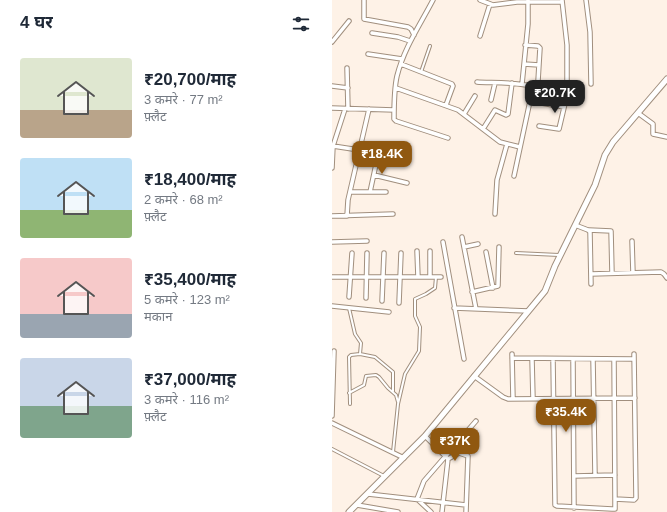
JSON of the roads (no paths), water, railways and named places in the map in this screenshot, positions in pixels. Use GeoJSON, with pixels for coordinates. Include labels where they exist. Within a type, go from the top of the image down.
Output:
{"type":"FeatureCollection","features":[{"type":"Feature","properties":{"kind":"street"},"geometry":{"type":"LineString","coordinates":[[364,0],[364,19],[408,27],[415,33]]}},
{"type":"Feature","properties":{"kind":"street"},"geometry":{"type":"LineString","coordinates":[[433,0],[410,41],[400,64],[397,76],[394,119],[396,121],[448,138]]}},
{"type":"Feature","properties":{"kind":"street"},"geometry":{"type":"LineString","coordinates":[[480,0],[496,5],[528,1],[562,1],[567,44],[567,97],[559,129],[539,126]]}},
{"type":"Feature","properties":{"kind":"street"},"geometry":{"type":"LineString","coordinates":[[586,0],[590,32],[591,84]]}},
{"type":"Feature","properties":{"kind":"street"},"geometry":{"type":"LineString","coordinates":[[522,82],[528,24],[528,1]]}},
{"type":"Feature","properties":{"kind":"street"},"geometry":{"type":"LineString","coordinates":[[480,36],[490,4]]}},
{"type":"Feature","properties":{"kind":"street"},"geometry":{"type":"LineString","coordinates":[[332,42],[349,21]]}},
{"type":"Feature","properties":{"kind":"street"},"geometry":{"type":"LineString","coordinates":[[372,33],[398,37],[410,41]]}},
{"type":"Feature","properties":{"kind":"street"},"geometry":{"type":"LineString","coordinates":[[525,45],[539,47],[538,81]]}},
{"type":"Feature","properties":{"kind":"street"},"geometry":{"type":"LineString","coordinates":[[368,54],[402,59]]}},
{"type":"Feature","properties":{"kind":"street"},"geometry":{"type":"LineString","coordinates":[[400,64],[453,85],[446,105]]}},
{"type":"Feature","properties":{"kind":"street"},"geometry":{"type":"LineString","coordinates":[[524,64],[539,65]]}},
{"type":"Feature","properties":{"kind":"street"},"geometry":{"type":"LineString","coordinates":[[332,168],[333,146],[346,109],[348,88],[347,68]]}},
{"type":"Feature","properties":{"kind":"street"},"geometry":{"type":"LineString","coordinates":[[349,512],[425,436],[545,291],[560,255],[595,185],[604,155],[613,142],[667,79]]}},
{"type":"Feature","properties":{"kind":"street"},"geometry":{"type":"LineString","coordinates":[[477,82],[512,84],[522,82],[533,86],[514,176]]}},
{"type":"Feature","properties":{"kind":"street"},"geometry":{"type":"LineString","coordinates":[[491,100],[495,83]]}},
{"type":"Feature","properties":{"kind":"street"},"geometry":{"type":"LineString","coordinates":[[483,129],[495,110],[506,115],[508,114],[512,84]]}},
{"type":"Feature","properties":{"kind":"street"},"geometry":{"type":"LineString","coordinates":[[332,86],[348,88]]}},
{"type":"Feature","properties":{"kind":"street"},"geometry":{"type":"LineString","coordinates":[[396,88],[460,111],[500,142],[520,147]]}},
{"type":"Feature","properties":{"kind":"street"},"geometry":{"type":"LineString","coordinates":[[464,114],[475,96]]}},
{"type":"Feature","properties":{"kind":"street"},"geometry":{"type":"LineString","coordinates":[[530,101],[564,107]]}},
{"type":"Feature","properties":{"kind":"street"},"geometry":{"type":"LineString","coordinates":[[332,108],[394,110]]}},
{"type":"Feature","properties":{"kind":"street"},"geometry":{"type":"LineString","coordinates":[[347,216],[350,192],[369,109]]}},
{"type":"Feature","properties":{"kind":"street"},"geometry":{"type":"LineString","coordinates":[[638,113],[653,124],[653,134],[667,137]]}},
{"type":"Feature","properties":{"kind":"street"},"geometry":{"type":"LineString","coordinates":[[494,214],[497,180],[507,144]]}},
{"type":"Feature","properties":{"kind":"street"},"geometry":{"type":"LineString","coordinates":[[333,146],[359,150],[388,158]]}},
{"type":"Feature","properties":{"kind":"street"},"geometry":{"type":"LineString","coordinates":[[370,192],[378,155]]}},
{"type":"Feature","properties":{"kind":"street"},"geometry":{"type":"LineString","coordinates":[[374,175],[407,183]]}},
{"type":"Feature","properties":{"kind":"street"},"geometry":{"type":"LineString","coordinates":[[350,192],[386,192]]}},
{"type":"Feature","properties":{"kind":"street"},"geometry":{"type":"LineString","coordinates":[[332,216],[393,214]]}},
{"type":"Feature","properties":{"kind":"street"},"geometry":{"type":"LineString","coordinates":[[575,226],[589,230],[609,230],[611,232],[612,273]]}},
{"type":"Feature","properties":{"kind":"street"},"geometry":{"type":"LineString","coordinates":[[589,230],[591,284]]}},
{"type":"Feature","properties":{"kind":"street"},"geometry":{"type":"LineString","coordinates":[[462,237],[476,309]]}},
{"type":"Feature","properties":{"kind":"street"},"geometry":{"type":"LineString","coordinates":[[332,242],[367,241]]}},
{"type":"Feature","properties":{"kind":"street"},"geometry":{"type":"LineString","coordinates":[[632,241],[633,273]]}},
{"type":"Feature","properties":{"kind":"street"},"geometry":{"type":"LineString","coordinates":[[443,242],[464,359]]}},
{"type":"Feature","properties":{"kind":"street"},"geometry":{"type":"LineString","coordinates":[[464,247],[478,244]]}},
{"type":"Feature","properties":{"kind":"street"},"geometry":{"type":"LineString","coordinates":[[472,292],[498,286],[499,247]]}},
{"type":"Feature","properties":{"kind":"street"},"geometry":{"type":"LineString","coordinates":[[417,251],[418,277]]}},
{"type":"Feature","properties":{"kind":"street"},"geometry":{"type":"LineString","coordinates":[[430,251],[430,277]]}},
{"type":"Feature","properties":{"kind":"street"},"geometry":{"type":"LineString","coordinates":[[486,252],[493,288]]}},
{"type":"Feature","properties":{"kind":"street"},"geometry":{"type":"LineString","coordinates":[[349,297],[352,253]]}},
{"type":"Feature","properties":{"kind":"street"},"geometry":{"type":"LineString","coordinates":[[366,298],[367,253]]}},
{"type":"Feature","properties":{"kind":"street"},"geometry":{"type":"LineString","coordinates":[[382,301],[384,253]]}},
{"type":"Feature","properties":{"kind":"street"},"geometry":{"type":"LineString","coordinates":[[399,303],[400,253]]}},
{"type":"Feature","properties":{"kind":"street"},"geometry":{"type":"LineString","coordinates":[[591,274],[663,273],[667,278]]}},
{"type":"Feature","properties":{"kind":"street"},"geometry":{"type":"LineString","coordinates":[[332,277],[441,277]]}},
{"type":"Feature","properties":{"kind":"street"},"geometry":{"type":"LineString","coordinates":[[332,306],[389,312]]}},
{"type":"Feature","properties":{"kind":"street"},"geometry":{"type":"LineString","coordinates":[[454,308],[528,311]]}},
{"type":"Feature","properties":{"kind":"street"},"geometry":{"type":"LineString","coordinates":[[332,416],[334,351]]}},
{"type":"Feature","properties":{"kind":"street"},"geometry":{"type":"LineString","coordinates":[[615,499],[636,499],[634,354]]}},
{"type":"Feature","properties":{"kind":"street"},"geometry":{"type":"LineString","coordinates":[[513,399],[512,356],[532,359],[634,359]]}},
{"type":"Feature","properties":{"kind":"street"},"geometry":{"type":"LineString","coordinates":[[532,359],[533,399]]}},
{"type":"Feature","properties":{"kind":"street"},"geometry":{"type":"LineString","coordinates":[[553,359],[555,505],[574,508],[613,509],[615,507],[614,359]]}},
{"type":"Feature","properties":{"kind":"street"},"geometry":{"type":"LineString","coordinates":[[573,359],[574,508]]}},
{"type":"Feature","properties":{"kind":"street"},"geometry":{"type":"LineString","coordinates":[[593,359],[595,475]]}},
{"type":"Feature","properties":{"kind":"street"},"geometry":{"type":"LineString","coordinates":[[474,376],[505,398],[635,398]]}},
{"type":"Feature","properties":{"kind":"street"},"geometry":{"type":"LineString","coordinates":[[417,499],[424,481],[447,458],[476,422]]}},
{"type":"Feature","properties":{"kind":"street"},"geometry":{"type":"LineString","coordinates":[[332,423],[404,458]]}},
{"type":"Feature","properties":{"kind":"street"},"geometry":{"type":"LineString","coordinates":[[425,436],[447,458]]}},
{"type":"Feature","properties":{"kind":"street"},"geometry":{"type":"LineString","coordinates":[[447,458],[459,453],[468,456],[466,512]]}},
{"type":"Feature","properties":{"kind":"street"},"geometry":{"type":"LineString","coordinates":[[442,512],[447,458]]}},
{"type":"Feature","properties":{"kind":"street"},"geometry":{"type":"LineString","coordinates":[[574,476],[615,475]]}},
{"type":"Feature","properties":{"kind":"street"},"geometry":{"type":"LineString","coordinates":[[368,494],[466,505]]}},
{"type":"Feature","properties":{"kind":"street"},"geometry":{"type":"LineString","coordinates":[[417,499],[431,512]]}},
{"type":"Feature","properties":{"kind":"street"},"geometry":{"type":"LineString","coordinates":[[357,505],[385,511],[398,512]]}},
{"type":"Feature","properties":{"kind":"lane"},"geometry":{"type":"LineString","coordinates":[[421,72],[430,46]]}},
{"type":"Feature","properties":{"kind":"lane"},"geometry":{"type":"LineString","coordinates":[[516,253],[560,255]]}},
{"type":"Feature","properties":{"kind":"lane"},"geometry":{"type":"LineString","coordinates":[[393,452],[398,404],[405,371],[419,351],[420,327],[415,316],[415,299],[435,288],[436,277]]}},
{"type":"Feature","properties":{"kind":"lane"},"geometry":{"type":"LineString","coordinates":[[350,308],[356,334],[361,342],[360,354]]}},
{"type":"Feature","properties":{"kind":"lane"},"geometry":{"type":"LineString","coordinates":[[350,404],[349,357],[351,355],[360,354],[376,357],[393,372],[393,391]]}},
{"type":"Feature","properties":{"kind":"lane"},"geometry":{"type":"LineString","coordinates":[[350,394],[364,385],[365,377],[368,375],[378,376],[389,389],[393,391],[398,404]]}},
{"type":"Feature","properties":{"kind":"lane"},"geometry":{"type":"LineString","coordinates":[[332,450],[385,476]]}}]}
